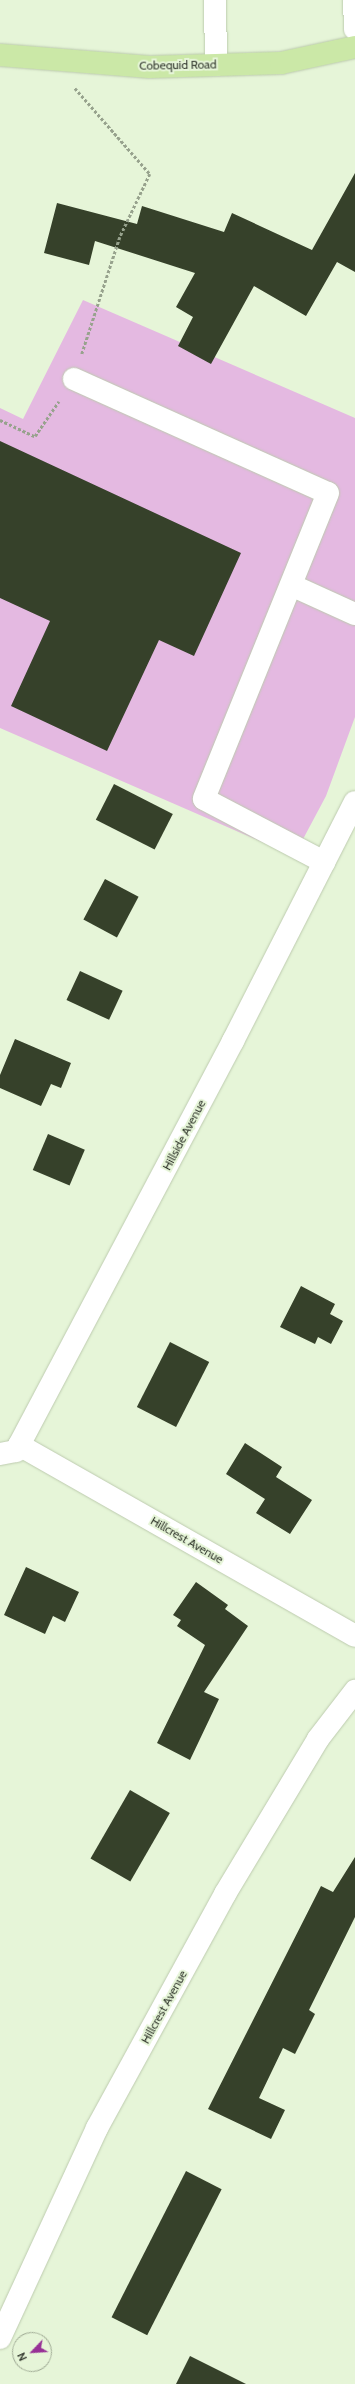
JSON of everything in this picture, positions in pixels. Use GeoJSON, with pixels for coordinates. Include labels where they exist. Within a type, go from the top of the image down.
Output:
{"type":"FeatureCollection","features":[{"type":"Feature","properties":{"kind":"main road","name":"Cobequid Road"},"geometry":{"type":"LineString","coordinates":[[0,55],[150,67],[281,63],[355,47]]}},
{"type":"Feature","properties":{"kind":"street"},"geometry":{"type":"LineString","coordinates":[[215,0],[216,65]]}},
{"type":"Feature","properties":{"kind":"street"},"geometry":{"type":"LineString","coordinates":[[354,0],[355,29]]}},
{"type":"Feature","properties":{"kind":"street"},"geometry":{"type":"LineString","coordinates":[[74,379],[328,493],[204,799],[324,862]]}},
{"type":"Feature","properties":{"kind":"street"},"geometry":{"type":"LineString","coordinates":[[291,585],[355,614]]}},
{"type":"Feature","properties":{"kind":"street","name":"Hillside Avenue"},"geometry":{"type":"LineString","coordinates":[[9,1450],[355,802]]}},
{"type":"Feature","properties":{"kind":"street","name":"Hillcrest Avenue"},"geometry":{"type":"LineString","coordinates":[[9,1450],[355,1636]]}},
{"type":"Feature","properties":{"kind":"street","name":"Hillcrest Avenue"},"geometry":{"type":"LineString","coordinates":[[0,2338],[97,2128],[218,1908],[318,1739],[355,1691]]}},
{"type":"Feature","properties":{"kind":"path"},"geometry":{"type":"LineString","coordinates":[[0,420],[35,436],[74,379],[120,237],[150,174],[51,60]]}},
{"type":"Feature","properties":{"kind":"shaded area"},"geometry":{"type":"Polygon","coordinates":[[[83,300],[355,418],[355,717],[326,796],[294,856],[0,728],[0,408],[23,419],[83,300]]]}},
{"type":"Feature","properties":{"kind":"building"},"geometry":{"type":"Polygon","coordinates":[[[355,173],[355,272],[337,262],[306,316],[254,286],[211,364],[178,346],[193,317],[176,307],[195,273],[95,241],[89,265],[44,253],[57,203],[137,224],[142,206],[224,232],[232,213],[312,250],[355,173]]]}},
{"type":"Feature","properties":{"kind":"building"},"geometry":{"type":"Polygon","coordinates":[[[0,441],[241,553],[194,656],[159,640],[107,751],[11,706],[50,621],[0,598],[0,441]]]}},
{"type":"Feature","properties":{"kind":"building"},"geometry":{"type":"Polygon","coordinates":[[[114,784],[173,814],[155,850],[96,820],[114,784]]]}},
{"type":"Feature","properties":{"kind":"building"},"geometry":{"type":"Polygon","coordinates":[[[105,879],[139,897],[117,937],[83,920],[105,879]]]}},
{"type":"Feature","properties":{"kind":"building"},"geometry":{"type":"Polygon","coordinates":[[[80,971],[123,991],[109,1020],[66,1000],[80,971]]]}},
{"type":"Feature","properties":{"kind":"building"},"geometry":{"type":"Polygon","coordinates":[[[15,1039],[71,1063],[61,1088],[51,1084],[41,1106],[0,1088],[0,1075],[15,1039]]]}},
{"type":"Feature","properties":{"kind":"building"},"geometry":{"type":"Polygon","coordinates":[[[48,1134],[85,1150],[70,1186],[33,1170],[48,1134]]]}},
{"type":"Feature","properties":{"kind":"building"},"geometry":{"type":"Polygon","coordinates":[[[301,1286],[335,1304],[330,1314],[343,1321],[331,1344],[318,1337],[315,1344],[280,1327],[301,1286]]]}},
{"type":"Feature","properties":{"kind":"building"},"geometry":{"type":"Polygon","coordinates":[[[170,1342],[209,1362],[176,1427],[137,1407],[170,1342]]]}},
{"type":"Feature","properties":{"kind":"building"},"geometry":{"type":"Polygon","coordinates":[[[245,1443],[282,1467],[276,1477],[312,1500],[290,1534],[256,1513],[265,1499],[226,1474],[245,1443]]]}},
{"type":"Feature","properties":{"kind":"building"},"geometry":{"type":"Polygon","coordinates":[[[26,1567],[79,1592],[65,1622],[53,1616],[45,1634],[4,1615],[26,1567]]]}},
{"type":"Feature","properties":{"kind":"building"},"geometry":{"type":"Polygon","coordinates":[[[196,1582],[228,1605],[225,1609],[248,1626],[204,1692],[219,1699],[190,1760],[157,1743],[205,1645],[177,1626],[181,1620],[173,1615],[196,1582]]]}},
{"type":"Feature","properties":{"kind":"building"},"geometry":{"type":"Polygon","coordinates":[[[130,1790],[170,1813],[130,1881],[90,1858],[130,1790]]]}},
{"type":"Feature","properties":{"kind":"building"},"geometry":{"type":"Polygon","coordinates":[[[355,1857],[355,1917],[309,2010],[315,2014],[295,2054],[283,2048],[259,2098],[285,2110],[271,2139],[208,2109],[321,1886],[333,1892],[355,1857]]]}},
{"type":"Feature","properties":{"kind":"building"},"geometry":{"type":"Polygon","coordinates":[[[186,2171],[222,2189],[147,2335],[112,2317],[186,2171]]]}},
{"type":"Feature","properties":{"kind":"building"},"geometry":{"type":"Polygon","coordinates":[[[190,2356],[246,2384],[176,2384],[190,2356]]]}}]}
